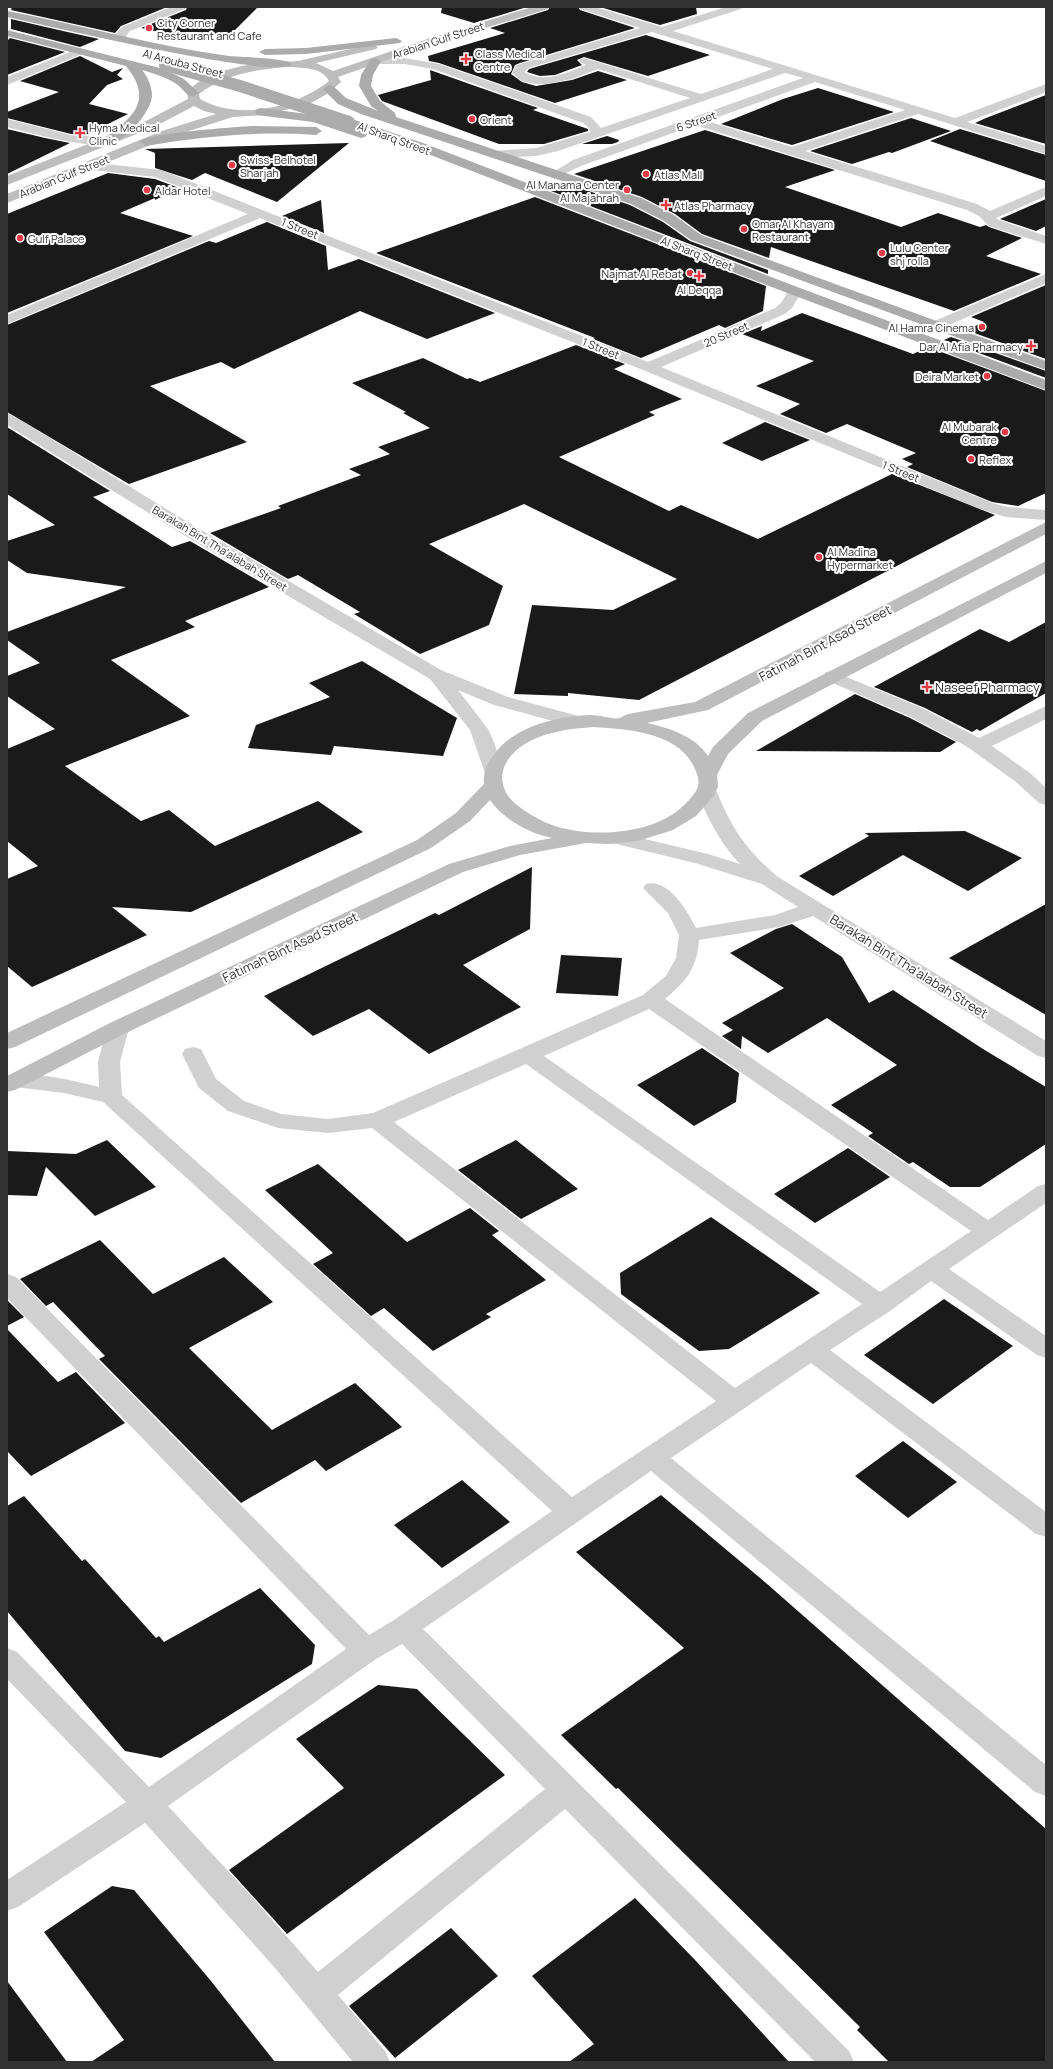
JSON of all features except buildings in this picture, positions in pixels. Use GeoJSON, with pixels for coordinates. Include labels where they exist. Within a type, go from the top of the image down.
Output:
{"type":"FeatureCollection","features":[{"type":"Feature","properties":{"kind":"main road"},"geometry":{"type":"LineString","coordinates":[[7,14],[225,60],[290,64]]}},
{"type":"Feature","properties":{"kind":"main road","name":"Al Arouba Street"},"geometry":{"type":"LineString","coordinates":[[7,19],[170,63],[240,86],[353,118]]}},
{"type":"Feature","properties":{"kind":"main road","name":"Al Arouba Street"},"geometry":{"type":"LineString","coordinates":[[7,26],[170,63]]}},
{"type":"Feature","properties":{"kind":"main road"},"geometry":{"type":"LineString","coordinates":[[7,33],[130,63],[171,76],[184,84],[193,97]]}},
{"type":"Feature","properties":{"kind":"main road"},"geometry":{"type":"LineString","coordinates":[[153,46],[221,51],[280,52],[396,41]]}},
{"type":"Feature","properties":{"kind":"main road"},"geometry":{"type":"LineString","coordinates":[[375,60],[366,79],[365,86],[369,95],[384,110],[408,125]]}},
{"type":"Feature","properties":{"kind":"main road"},"geometry":{"type":"LineString","coordinates":[[108,141],[130,126],[140,115],[146,104],[147,93],[144,82],[140,72],[130,63]]}},
{"type":"Feature","properties":{"kind":"main road"},"geometry":{"type":"LineString","coordinates":[[329,89],[334,95],[353,106],[636,201],[669,218],[696,237]]}},
{"type":"Feature","properties":{"kind":"main road"},"geometry":{"type":"LineString","coordinates":[[261,112],[315,119],[378,140],[623,233],[676,245]]}},
{"type":"Feature","properties":{"kind":"main road","name":"Al Sharq Street"},"geometry":{"type":"LineString","coordinates":[[353,118],[617,209]]}},
{"type":"Feature","properties":{"kind":"main road","name":"Al Sharq Street"},"geometry":{"type":"LineString","coordinates":[[353,118],[419,146],[795,291],[1046,385]]}},
{"type":"Feature","properties":{"kind":"main road"},"geometry":{"type":"LineString","coordinates":[[142,144],[219,131],[264,129],[333,133],[378,140]]}},
{"type":"Feature","properties":{"kind":"main road","name":"Al Sharq Street"},"geometry":{"type":"LineString","coordinates":[[639,217],[1046,366]]}},
{"type":"Feature","properties":{"kind":"street"},"geometry":{"type":"LineString","coordinates":[[122,39],[120,36],[126,29],[181,7]]}},
{"type":"Feature","properties":{"kind":"street","name":"Arabian Gulf Street"},"geometry":{"type":"LineString","coordinates":[[7,181],[154,122],[193,97],[208,81],[234,71],[338,56],[396,41],[508,7]]}},
{"type":"Feature","properties":{"kind":"street","name":"Arabian Gulf Street"},"geometry":{"type":"LineString","coordinates":[[333,75],[422,44],[544,7]]}},
{"type":"Feature","properties":{"kind":"street"},"geometry":{"type":"LineString","coordinates":[[584,7],[1046,150]]}},
{"type":"Feature","properties":{"kind":"street"},"geometry":{"type":"LineString","coordinates":[[598,65],[548,80],[535,80],[518,73],[520,68],[524,66],[563,54],[738,7]]}},
{"type":"Feature","properties":{"kind":"street"},"geometry":{"type":"LineString","coordinates":[[9,79],[80,51]]}},
{"type":"Feature","properties":{"kind":"street"},"geometry":{"type":"LineString","coordinates":[[563,54],[703,98]]}},
{"type":"Feature","properties":{"kind":"street"},"geometry":{"type":"LineString","coordinates":[[375,60],[415,62],[444,68],[587,120],[596,127],[596,134]]}},
{"type":"Feature","properties":{"kind":"street"},"geometry":{"type":"LineString","coordinates":[[193,97],[208,109],[234,113],[261,112],[307,100],[329,89],[336,82],[333,75],[319,68],[290,64]]}},
{"type":"Feature","properties":{"kind":"street","name":"6 Street"},"geometry":{"type":"LineString","coordinates":[[498,154],[524,153],[554,148],[785,69]]}},
{"type":"Feature","properties":{"kind":"street","name":"6 Street"},"geometry":{"type":"LineString","coordinates":[[556,174],[577,163],[815,78]]}},
{"type":"Feature","properties":{"kind":"street"},"geometry":{"type":"LineString","coordinates":[[955,122],[1046,88]]}},
{"type":"Feature","properties":{"kind":"street"},"geometry":{"type":"LineString","coordinates":[[1027,95],[1046,95]]}},
{"type":"Feature","properties":{"kind":"street"},"geometry":{"type":"LineString","coordinates":[[793,151],[918,110]]}},
{"type":"Feature","properties":{"kind":"street","name":"Arabian Gulf Street"},"geometry":{"type":"LineString","coordinates":[[7,199],[188,126],[234,113]]}},
{"type":"Feature","properties":{"kind":"street"},"geometry":{"type":"LineString","coordinates":[[695,121],[972,206],[984,213],[994,223],[1046,240]]}},
{"type":"Feature","properties":{"kind":"street"},"geometry":{"type":"LineString","coordinates":[[7,123],[71,140],[108,141]]}},
{"type":"Feature","properties":{"kind":"street","name":"1 Street"},"geometry":{"type":"LineString","coordinates":[[142,144],[144,160],[157,173]]}},
{"type":"Feature","properties":{"kind":"street","name":"6 Street"},"geometry":{"type":"LineString","coordinates":[[554,148],[547,157],[551,160],[577,163]]}},
{"type":"Feature","properties":{"kind":"street","name":"1 Street"},"geometry":{"type":"LineString","coordinates":[[87,166],[157,173],[648,367],[986,506],[1006,512],[1046,515]]}},
{"type":"Feature","properties":{"kind":"street"},"geometry":{"type":"LineString","coordinates":[[987,217],[1046,191]]}},
{"type":"Feature","properties":{"kind":"street"},"geometry":{"type":"LineString","coordinates":[[7,320],[260,213]]}},
{"type":"Feature","properties":{"kind":"street"},"geometry":{"type":"LineString","coordinates":[[937,325],[1046,278]]}},
{"type":"Feature","properties":{"kind":"street","name":"20 Street"},"geometry":{"type":"LineString","coordinates":[[648,367],[780,311],[787,305],[795,291]]}},
{"type":"Feature","properties":{"kind":"street","name":"Barakah Bint Tha'alabah Street"},"geometry":{"type":"LineString","coordinates":[[7,418],[190,531],[435,674],[501,701],[586,722]]}},
{"type":"Feature","properties":{"kind":"street","name":"Fatimah Bint Asad Street"},"geometry":{"type":"LineString","coordinates":[[586,722],[631,720],[668,714],[701,706],[1046,527]]}},
{"type":"Feature","properties":{"kind":"street"},"geometry":{"type":"LineString","coordinates":[[493,779],[503,804],[522,820],[550,831],[583,838],[615,838],[658,830],[690,814],[708,783],[720,751],[755,717],[1046,566]]}},
{"type":"Feature","properties":{"kind":"street","name":"Barakah Bint Tha'alabah Street"},"geometry":{"type":"LineString","coordinates":[[435,674],[479,729],[485,742],[493,779]]}},
{"type":"Feature","properties":{"kind":"street"},"geometry":{"type":"LineString","coordinates":[[832,676],[942,724],[980,745],[1014,770],[1046,798]]}},
{"type":"Feature","properties":{"kind":"street"},"geometry":{"type":"LineString","coordinates":[[980,745],[1046,712]]}},
{"type":"Feature","properties":{"kind":"street"},"geometry":{"type":"LineString","coordinates":[[7,1042],[424,844],[463,817],[493,779],[502,754],[521,739],[547,728],[586,722],[633,724],[670,735],[696,753],[708,783]]}},
{"type":"Feature","properties":{"kind":"street","name":"Barakah Bint Tha'alabah Street"},"geometry":{"type":"LineString","coordinates":[[708,783],[717,818],[730,842],[750,865],[771,881],[1046,1051]]}},
{"type":"Feature","properties":{"kind":"street","name":"Fatimah Bint Asad Street"},"geometry":{"type":"LineString","coordinates":[[11,1083],[118,1028],[456,868],[517,850],[583,838]]}},
{"type":"Feature","properties":{"kind":"street","name":"Barakah Bint Tha'alabah Street"},"geometry":{"type":"LineString","coordinates":[[615,838],[701,858],[771,881]]}},
{"type":"Feature","properties":{"kind":"street"},"geometry":{"type":"LineString","coordinates":[[193,1054],[207,1083],[236,1106],[278,1121],[328,1126],[377,1120],[651,1000],[674,980],[687,958],[689,935],[677,910],[653,888]]}},
{"type":"Feature","properties":{"kind":"street"},"geometry":{"type":"LineString","coordinates":[[689,935],[779,921],[814,908]]}},
{"type":"Feature","properties":{"kind":"street"},"geometry":{"type":"LineString","coordinates":[[651,1000],[989,1232]]}},
{"type":"Feature","properties":{"kind":"street"},"geometry":{"type":"LineString","coordinates":[[111,1097],[109,1062],[118,1028]]}},
{"type":"Feature","properties":{"kind":"street"},"geometry":{"type":"LineString","coordinates":[[527,1054],[881,1305]]}},
{"type":"Feature","properties":{"kind":"street"},"geometry":{"type":"LineString","coordinates":[[11,1083],[64,1086],[111,1097],[571,1512]]}},
{"type":"Feature","properties":{"kind":"street"},"geometry":{"type":"LineString","coordinates":[[377,1120],[735,1402]]}},
{"type":"Feature","properties":{"kind":"street"},"geometry":{"type":"LineString","coordinates":[[7,1897],[148,1804],[366,1651],[404,1628],[571,1512],[933,1270],[1046,1192]]}},
{"type":"Feature","properties":{"kind":"street"},"geometry":{"type":"LineString","coordinates":[[933,1270],[1046,1349]]}},
{"type":"Feature","properties":{"kind":"street"},"geometry":{"type":"LineString","coordinates":[[7,1282],[366,1651]]}},
{"type":"Feature","properties":{"kind":"street"},"geometry":{"type":"LineString","coordinates":[[812,1350],[1046,1527]]}},
{"type":"Feature","properties":{"kind":"street"},"geometry":{"type":"LineString","coordinates":[[652,1457],[1046,1783]]}},
{"type":"Feature","properties":{"kind":"street"},"geometry":{"type":"LineString","coordinates":[[404,1628],[837,2062]]}},
{"type":"Feature","properties":{"kind":"street"},"geometry":{"type":"LineString","coordinates":[[7,1660],[148,1804],[317,1992],[374,2062]]}},
{"type":"Feature","properties":{"kind":"street"},"geometry":{"type":"LineString","coordinates":[[317,1992],[566,1790]]}},
{"type":"Feature","properties":{"kind":"place","name":"City Corner Restaurant and Cafe"},"geometry":{"type":"Point","coordinates":[149,28]}},
{"type":"Feature","properties":{"kind":"place","name":"Class Medical Centre"},"geometry":{"type":"Point","coordinates":[466,59]}},
{"type":"Feature","properties":{"kind":"place","name":"Orient"},"geometry":{"type":"Point","coordinates":[472,119]}},
{"type":"Feature","properties":{"kind":"place","name":"Hyma Medical Clinic"},"geometry":{"type":"Point","coordinates":[80,133]}},
{"type":"Feature","properties":{"kind":"place","name":"Swiss-Belhotel Sharjah"},"geometry":{"type":"Point","coordinates":[232,165]}},
{"type":"Feature","properties":{"kind":"place","name":"Atlas Mall"},"geometry":{"type":"Point","coordinates":[646,174]}},
{"type":"Feature","properties":{"kind":"place","name":"Aldar Hotel"},"geometry":{"type":"Point","coordinates":[147,190]}},
{"type":"Feature","properties":{"kind":"place","name":"Al Manama Center Al Majahrah"},"geometry":{"type":"Point","coordinates":[627,190]}},
{"type":"Feature","properties":{"kind":"place","name":"Atlas Pharmacy"},"geometry":{"type":"Point","coordinates":[666,205]}},
{"type":"Feature","properties":{"kind":"place","name":"Omar Al Khayam Restaurant"},"geometry":{"type":"Point","coordinates":[744,229]}},
{"type":"Feature","properties":{"kind":"place","name":"Gulf Palace"},"geometry":{"type":"Point","coordinates":[20,238]}},
{"type":"Feature","properties":{"kind":"place","name":"Lulu Center shj rolla"},"geometry":{"type":"Point","coordinates":[882,253]}},
{"type":"Feature","properties":{"kind":"place","name":"Najmat Al Rebat"},"geometry":{"type":"Point","coordinates":[690,273]}},
{"type":"Feature","properties":{"kind":"place","name":"Al Deqqa"},"geometry":{"type":"Point","coordinates":[699,276]}},
{"type":"Feature","properties":{"kind":"place","name":"Al Hamra Cinema"},"geometry":{"type":"Point","coordinates":[982,327]}},
{"type":"Feature","properties":{"kind":"place","name":"Dar Al Afia Pharmacy"},"geometry":{"type":"Point","coordinates":[1031,346]}},
{"type":"Feature","properties":{"kind":"place","name":"Deira Market"},"geometry":{"type":"Point","coordinates":[987,376]}},
{"type":"Feature","properties":{"kind":"place","name":"Al Mubarak Centre"},"geometry":{"type":"Point","coordinates":[1005,432]}},
{"type":"Feature","properties":{"kind":"place","name":"Reflex"},"geometry":{"type":"Point","coordinates":[971,459]}},
{"type":"Feature","properties":{"kind":"place","name":"Al Madina Hypermarket"},"geometry":{"type":"Point","coordinates":[819,557]}},
{"type":"Feature","properties":{"kind":"place","name":"Naseef Pharmacy"},"geometry":{"type":"Point","coordinates":[927,687]}}]}
